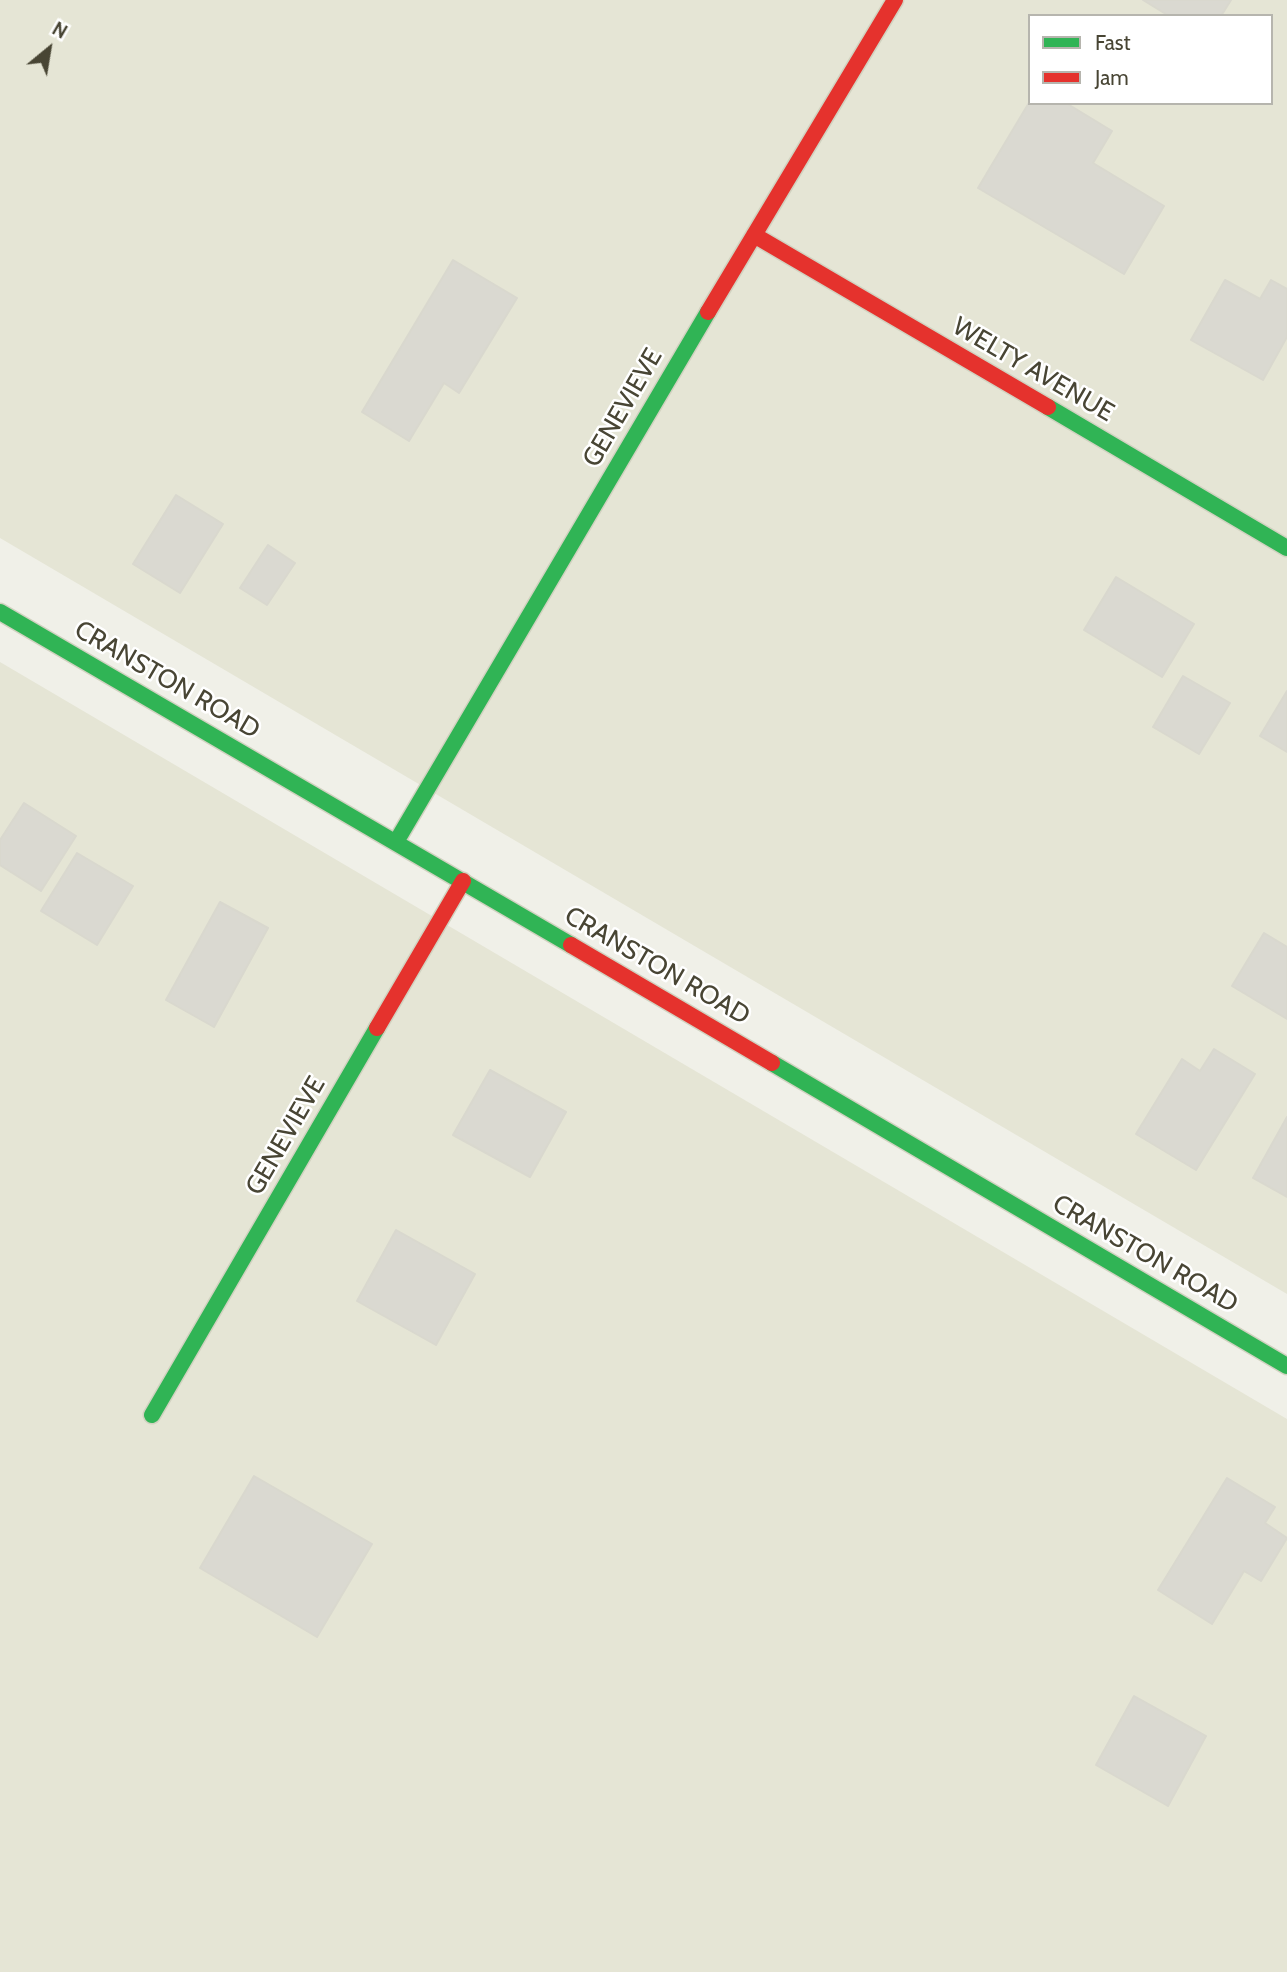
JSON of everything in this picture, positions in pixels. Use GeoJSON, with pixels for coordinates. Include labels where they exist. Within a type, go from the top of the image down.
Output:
{"type":"FeatureCollection","features":[{"type":"Feature","properties":{"kind":"street","name":"GENEVIEVE"},"geometry":{"type":"LineString","coordinates":[[396,842],[895,0]]}},
{"type":"Feature","properties":{"kind":"street","name":"WELTY AVENUE"},"geometry":{"type":"LineString","coordinates":[[754,235],[1287,548]]}},
{"type":"Feature","properties":{"kind":"street","name":"CRANSTON ROAD"},"geometry":{"type":"LineString","coordinates":[[0,612],[1287,1366]]}},
{"type":"Feature","properties":{"kind":"street","name":"GENEVIEVE"},"geometry":{"type":"LineString","coordinates":[[152,1415],[463,881]]}},
{"type":"Feature","properties":{"kind":"shaded area"},"geometry":{"type":"Polygon","coordinates":[[[0,0],[1287,0],[1287,1294],[0,538],[0,0]]]}},
{"type":"Feature","properties":{"kind":"shaded area"},"geometry":{"type":"Polygon","coordinates":[[[0,662],[1287,1419],[1287,1972],[0,1972],[0,662]]]}},
{"type":"Feature","properties":{"kind":"building"},"geometry":{"type":"Polygon","coordinates":[[[1143,0],[1231,0],[1222,14],[1166,14],[1143,0]]]}},
{"type":"Feature","properties":{"kind":"building"},"geometry":{"type":"Polygon","coordinates":[[[1028,104],[1069,105],[1112,131],[1093,163],[1164,206],[1124,274],[978,188],[1028,104]]]}},
{"type":"Feature","properties":{"kind":"building"},"geometry":{"type":"Polygon","coordinates":[[[453,260],[517,298],[459,393],[444,383],[409,441],[362,412],[453,260]]]}},
{"type":"Feature","properties":{"kind":"building"},"geometry":{"type":"Polygon","coordinates":[[[1225,280],[1260,299],[1271,280],[1287,289],[1287,337],[1263,380],[1191,340],[1225,280]]]}},
{"type":"Feature","properties":{"kind":"building"},"geometry":{"type":"Polygon","coordinates":[[[176,495],[223,524],[180,593],[133,564],[176,495]]]}},
{"type":"Feature","properties":{"kind":"building"},"geometry":{"type":"Polygon","coordinates":[[[268,545],[295,563],[267,605],[240,588],[268,545]]]}},
{"type":"Feature","properties":{"kind":"building"},"geometry":{"type":"Polygon","coordinates":[[[1116,577],[1194,624],[1162,677],[1084,630],[1116,577]]]}},
{"type":"Feature","properties":{"kind":"building"},"geometry":{"type":"Polygon","coordinates":[[[1183,676],[1230,703],[1199,754],[1153,727],[1183,676]]]}},
{"type":"Feature","properties":{"kind":"building"},"geometry":{"type":"Polygon","coordinates":[[[1287,691],[1287,752],[1260,736],[1287,691]]]}},
{"type":"Feature","properties":{"kind":"building"},"geometry":{"type":"Polygon","coordinates":[[[24,803],[76,836],[41,891],[0,865],[0,840],[24,803]]]}},
{"type":"Feature","properties":{"kind":"building"},"geometry":{"type":"Polygon","coordinates":[[[77,853],[133,886],[97,945],[41,911],[77,853]]]}},
{"type":"Feature","properties":{"kind":"building"},"geometry":{"type":"Polygon","coordinates":[[[220,902],[268,928],[214,1027],[166,1000],[220,902]]]}},
{"type":"Feature","properties":{"kind":"building"},"geometry":{"type":"Polygon","coordinates":[[[1264,933],[1287,947],[1287,1019],[1232,986],[1264,933]]]}},
{"type":"Feature","properties":{"kind":"building"},"geometry":{"type":"Polygon","coordinates":[[[1214,1049],[1255,1074],[1196,1170],[1136,1134],[1182,1059],[1200,1071],[1214,1049]]]}},
{"type":"Feature","properties":{"kind":"building"},"geometry":{"type":"Polygon","coordinates":[[[490,1070],[566,1112],[530,1177],[453,1135],[490,1070]]]}},
{"type":"Feature","properties":{"kind":"building"},"geometry":{"type":"Polygon","coordinates":[[[1287,1117],[1287,1197],[1253,1178],[1287,1117]]]}},
{"type":"Feature","properties":{"kind":"building"},"geometry":{"type":"Polygon","coordinates":[[[396,1230],[475,1274],[436,1345],[357,1301],[396,1230]]]}},
{"type":"Feature","properties":{"kind":"building"},"geometry":{"type":"Polygon","coordinates":[[[254,1476],[372,1544],[317,1637],[200,1568],[254,1476]]]}},
{"type":"Feature","properties":{"kind":"building"},"geometry":{"type":"Polygon","coordinates":[[[1227,1478],[1275,1507],[1265,1523],[1287,1538],[1261,1581],[1244,1571],[1212,1624],[1158,1590],[1227,1478]]]}},
{"type":"Feature","properties":{"kind":"building"},"geometry":{"type":"Polygon","coordinates":[[[1134,1696],[1206,1736],[1168,1806],[1096,1765],[1134,1696]]]}},
{"type":"Feature","properties":{"kind":"traffic: fast"},"geometry":{"type":"LineString","coordinates":[[396,842],[708,312]]}},
{"type":"Feature","properties":{"kind":"traffic: fast"},"geometry":{"type":"LineString","coordinates":[[1048,407],[1287,548]]}},
{"type":"Feature","properties":{"kind":"traffic: fast"},"geometry":{"type":"LineString","coordinates":[[0,612],[571,945]]}},
{"type":"Feature","properties":{"kind":"traffic: fast"},"geometry":{"type":"LineString","coordinates":[[152,1415],[377,1028]]}},
{"type":"Feature","properties":{"kind":"traffic: fast"},"geometry":{"type":"LineString","coordinates":[[772,1063],[1287,1366]]}},
{"type":"Feature","properties":{"kind":"traffic: jam"},"geometry":{"type":"LineString","coordinates":[[708,312],[895,0]]}},
{"type":"Feature","properties":{"kind":"traffic: jam"},"geometry":{"type":"LineString","coordinates":[[754,235],[1048,407]]}},
{"type":"Feature","properties":{"kind":"traffic: jam"},"geometry":{"type":"LineString","coordinates":[[377,1028],[463,881]]}},
{"type":"Feature","properties":{"kind":"traffic: jam"},"geometry":{"type":"LineString","coordinates":[[571,945],[772,1063]]}}]}
